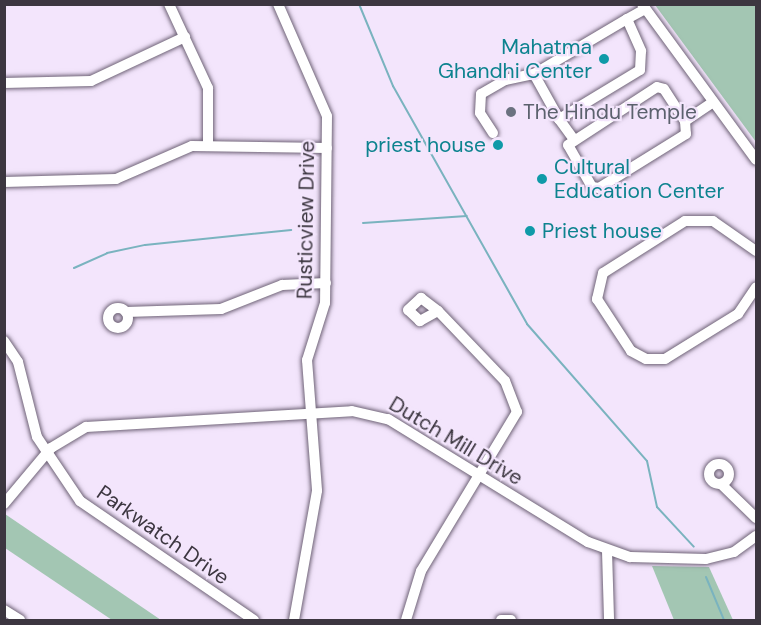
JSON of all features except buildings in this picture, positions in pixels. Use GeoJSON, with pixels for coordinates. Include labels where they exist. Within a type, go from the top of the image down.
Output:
{"type":"FeatureCollection","features":[{"type":"Feature","properties":{"kind":"street"},"geometry":{"type":"LineString","coordinates":[[169,4],[208,88],[208,145]]}},
{"type":"Feature","properties":{"kind":"street","name":"Rusticview Drive"},"geometry":{"type":"LineString","coordinates":[[278,4],[324,104],[327,148],[326,284],[307,360],[318,491],[294,621]]}},
{"type":"Feature","properties":{"kind":"street"},"geometry":{"type":"LineString","coordinates":[[492,133],[479,98],[505,80],[534,74],[627,20],[643,7],[756,160]]}},
{"type":"Feature","properties":{"kind":"street"},"geometry":{"type":"LineString","coordinates":[[559,119],[640,70],[641,51],[627,20]]}},
{"type":"Feature","properties":{"kind":"street"},"geometry":{"type":"LineString","coordinates":[[4,83],[91,81],[185,37]]}},
{"type":"Feature","properties":{"kind":"street"},"geometry":{"type":"LineString","coordinates":[[534,74],[559,119],[573,138]]}},
{"type":"Feature","properties":{"kind":"street"},"geometry":{"type":"LineString","coordinates":[[657,87],[664,89],[685,121],[686,134],[600,188],[592,187],[570,151],[573,138],[657,87]]}},
{"type":"Feature","properties":{"kind":"street"},"geometry":{"type":"LineString","coordinates":[[685,121],[713,102]]}},
{"type":"Feature","properties":{"kind":"street"},"geometry":{"type":"LineString","coordinates":[[4,182],[116,180],[192,146],[327,148]]}},
{"type":"Feature","properties":{"kind":"street"},"geometry":{"type":"LineString","coordinates":[[756,251],[713,221],[695,218],[635,248],[603,273],[597,287],[598,306],[624,343],[638,356],[655,360],[673,355],[738,314],[756,287]]}},
{"type":"Feature","properties":{"kind":"street"},"geometry":{"type":"LineString","coordinates":[[126,312],[221,309],[282,285],[326,284]]}},
{"type":"Feature","properties":{"kind":"street"},"geometry":{"type":"LineString","coordinates":[[406,621],[421,571],[479,477],[517,404],[505,381],[438,310]]}},
{"type":"Feature","properties":{"kind":"street","name":"Parkwatch Drive"},"geometry":{"type":"LineString","coordinates":[[4,341],[18,362],[46,454],[67,486],[99,518],[254,621]]}},
{"type":"Feature","properties":{"kind":"street","name":"Dutch Mill Drive"},"geometry":{"type":"LineString","coordinates":[[4,504],[58,441],[93,426],[377,414],[479,477],[607,550],[644,561],[706,559],[734,552],[756,536]]}},
{"type":"Feature","properties":{"kind":"street"},"geometry":{"type":"LineString","coordinates":[[721,484],[756,518]]}},
{"type":"Feature","properties":{"kind":"street"},"geometry":{"type":"LineString","coordinates":[[607,550],[609,621]]}},
{"type":"Feature","properties":{"kind":"street"},"geometry":{"type":"LineString","coordinates":[[4,610],[20,621]]}},
{"type":"Feature","properties":{"kind":"street"},"geometry":{"type":"LineString","coordinates":[[501,621],[511,621]]}},
{"type":"Feature","properties":{"kind":"green space"},"geometry":{"type":"Polygon","coordinates":[[[655,5],[756,5],[756,142],[655,5]]]}},
{"type":"Feature","properties":{"kind":"green space"},"geometry":{"type":"Polygon","coordinates":[[[5,514],[161,620],[112,620],[5,548],[5,514]]]}},
{"type":"Feature","properties":{"kind":"green space"},"geometry":{"type":"Polygon","coordinates":[[[652,566],[709,567],[733,620],[674,620],[652,566]]]}},
{"type":"Feature","properties":{"kind":"waterway"},"geometry":{"type":"LineString","coordinates":[[359,4],[393,86],[527,324],[647,461],[657,507],[694,547]]}},
{"type":"Feature","properties":{"kind":"waterway"},"geometry":{"type":"LineString","coordinates":[[363,223],[467,216]]}},
{"type":"Feature","properties":{"kind":"waterway"},"geometry":{"type":"LineString","coordinates":[[74,268],[107,253],[145,245],[291,230]]}},
{"type":"Feature","properties":{"kind":"waterway"},"geometry":{"type":"LineString","coordinates":[[706,577],[724,620]]}},
{"type":"Feature","properties":{"kind":"place","name":"Mahatma Ghandhi Center"},"geometry":{"type":"Point","coordinates":[604,59]}},
{"type":"Feature","properties":{"kind":"place","name":"The Hindu Temple"},"geometry":{"type":"Point","coordinates":[511,112]}},
{"type":"Feature","properties":{"kind":"place","name":"priest house"},"geometry":{"type":"Point","coordinates":[498,145]}},
{"type":"Feature","properties":{"kind":"place","name":"Cultural Education Center"},"geometry":{"type":"Point","coordinates":[542,179]}},
{"type":"Feature","properties":{"kind":"place","name":"Priest house"},"geometry":{"type":"Point","coordinates":[530,231]}}]}
